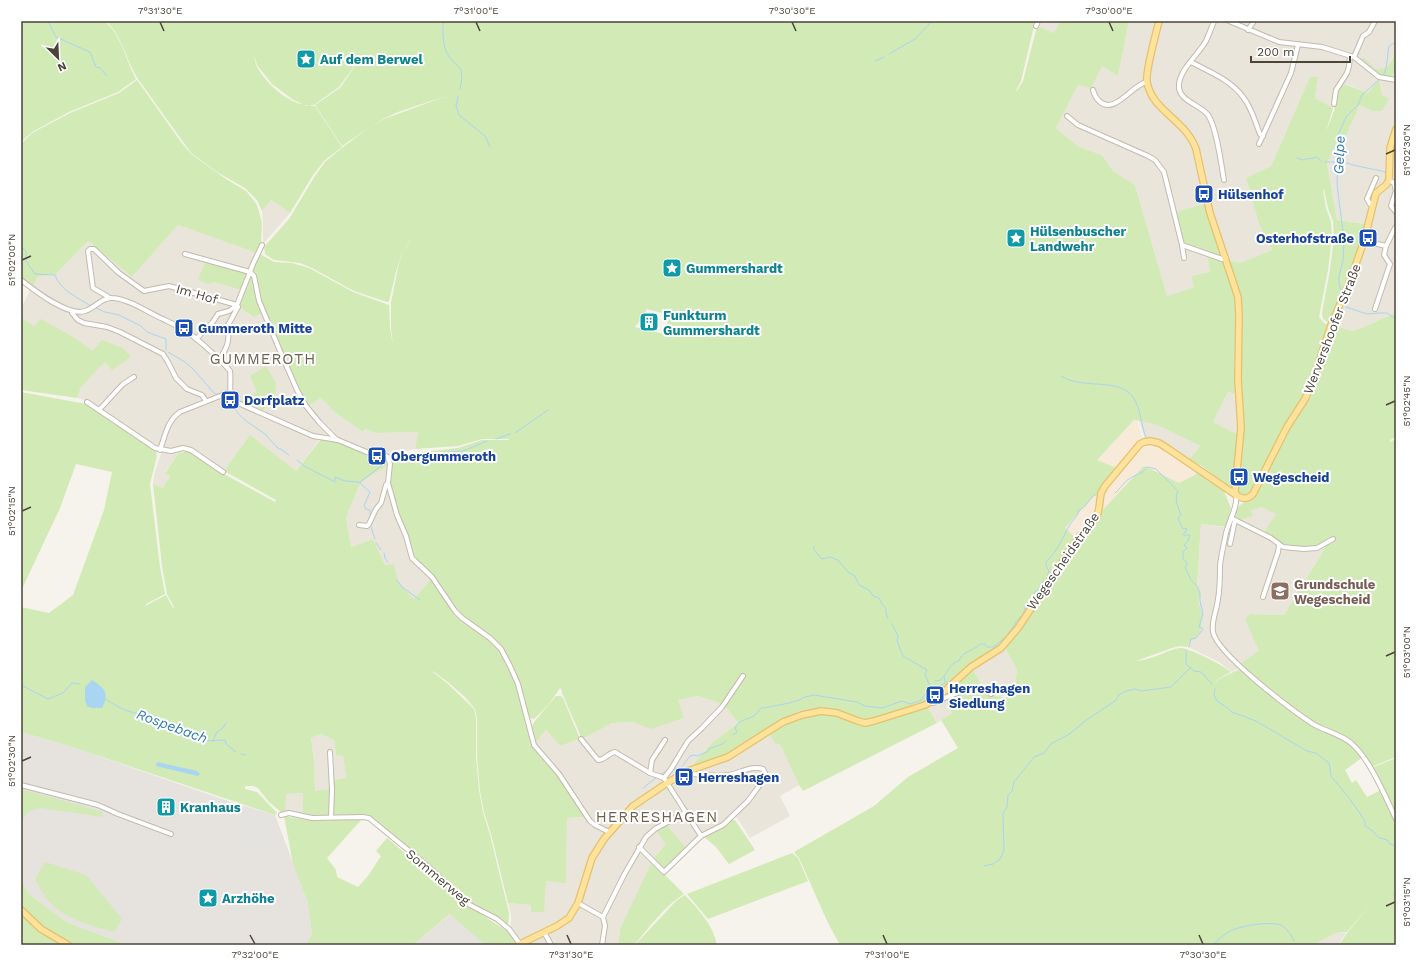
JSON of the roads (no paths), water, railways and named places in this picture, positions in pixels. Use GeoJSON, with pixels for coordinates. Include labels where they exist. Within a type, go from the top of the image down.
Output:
{"type":"FeatureCollection","features":[{"type":"Feature","properties":{"kind":"main road"},"geometry":{"type":"LineString","coordinates":[[1159,21],[1147,82],[1150,93],[1156,103],[1176,120],[1193,140],[1210,213],[1238,297],[1240,315],[1238,380],[1241,428],[1236,495]]}},
{"type":"Feature","properties":{"kind":"main road"},"geometry":{"type":"LineString","coordinates":[[1389,180],[1390,148],[1396,129]]}},
{"type":"Feature","properties":{"kind":"main road","name":"Wervershoofer Straße"},"geometry":{"type":"LineString","coordinates":[[1236,495],[1242,498],[1247,498],[1253,494],[1287,427],[1308,394],[1319,367],[1331,325],[1357,263],[1376,193],[1386,185],[1389,180]]}},
{"type":"Feature","properties":{"kind":"main road","name":"Wegescheidstraße"},"geometry":{"type":"LineString","coordinates":[[929,703],[938,697],[959,676],[1001,648],[1018,628],[1079,537],[1096,516],[1100,508],[1101,494],[1105,486],[1140,444],[1150,441],[1159,443],[1236,495]]}},
{"type":"Feature","properties":{"kind":"main road"},"geometry":{"type":"LineString","coordinates":[[519,944],[557,926],[569,918],[578,903],[592,858],[599,845],[633,806],[666,780],[728,757],[783,722],[802,715],[821,711],[837,713],[865,723],[929,703]]}},
{"type":"Feature","properties":{"kind":"main road"},"geometry":{"type":"LineString","coordinates":[[21,910],[41,929],[68,945]]}},
{"type":"Feature","properties":{"kind":"street"},"geometry":{"type":"LineString","coordinates":[[1036,26],[1038,21]]}},
{"type":"Feature","properties":{"kind":"street"},"geometry":{"type":"LineString","coordinates":[[1214,21],[1206,41],[1183,73],[1179,83],[1179,91],[1182,97],[1203,110],[1211,120],[1224,180]]}},
{"type":"Feature","properties":{"kind":"street"},"geometry":{"type":"LineString","coordinates":[[1229,21],[1279,42],[1322,47],[1352,57],[1381,78],[1396,80]]}},
{"type":"Feature","properties":{"kind":"street"},"geometry":{"type":"LineString","coordinates":[[1248,30],[1254,21]]}},
{"type":"Feature","properties":{"kind":"street"},"geometry":{"type":"LineString","coordinates":[[1334,104],[1336,90],[1347,73],[1352,57],[1363,36],[1369,32],[1374,21]]}},
{"type":"Feature","properties":{"kind":"street"},"geometry":{"type":"LineString","coordinates":[[1259,144],[1291,73],[1298,45]]}},
{"type":"Feature","properties":{"kind":"street"},"geometry":{"type":"LineString","coordinates":[[1191,62],[1227,82],[1243,95],[1249,105],[1260,134],[1263,136]]}},
{"type":"Feature","properties":{"kind":"street"},"geometry":{"type":"LineString","coordinates":[[1093,90],[1094,95],[1101,103],[1110,104],[1120,100],[1138,86],[1147,82]]}},
{"type":"Feature","properties":{"kind":"street"},"geometry":{"type":"LineString","coordinates":[[1067,116],[1078,125],[1148,156],[1160,165],[1164,172],[1184,258]]}},
{"type":"Feature","properties":{"kind":"street","name":"Wervershoofer Straße"},"geometry":{"type":"LineString","coordinates":[[1373,205],[1370,204],[1367,199],[1376,178]]}},
{"type":"Feature","properties":{"kind":"street"},"geometry":{"type":"LineString","coordinates":[[1389,180],[1394,183],[1396,191],[1391,206],[1396,212]]}},
{"type":"Feature","properties":{"kind":"street"},"geometry":{"type":"LineString","coordinates":[[1375,309],[1390,264],[1384,255],[1386,246],[1395,228]]}},
{"type":"Feature","properties":{"kind":"street"},"geometry":{"type":"LineString","coordinates":[[1364,241],[1386,246]]}},
{"type":"Feature","properties":{"kind":"street"},"geometry":{"type":"LineString","coordinates":[[219,360],[229,340],[227,327],[238,307],[237,305],[262,245]]}},
{"type":"Feature","properties":{"kind":"street"},"geometry":{"type":"LineString","coordinates":[[1182,245],[1222,259],[1226,258]]}},
{"type":"Feature","properties":{"kind":"street","name":"Im Hof"},"geometry":{"type":"LineString","coordinates":[[108,298],[93,288],[88,251],[90,249],[94,249],[119,273],[144,291],[169,286],[237,305]]}},
{"type":"Feature","properties":{"kind":"street"},"geometry":{"type":"LineString","coordinates":[[185,254],[250,272],[254,276],[259,301],[297,390],[306,406],[319,422],[338,440]]}},
{"type":"Feature","properties":{"kind":"street"},"geometry":{"type":"LineString","coordinates":[[21,280],[43,296],[72,311],[85,311],[108,298],[128,302],[184,330],[219,360],[230,371],[230,392],[232,397],[238,403],[313,436],[338,440],[369,453],[388,457],[390,464],[388,483],[412,558],[432,577],[455,611],[462,618],[490,638],[501,649],[515,675],[534,745],[559,774],[590,821],[609,832]]}},
{"type":"Feature","properties":{"kind":"street"},"geometry":{"type":"LineString","coordinates":[[196,339],[212,323],[218,314],[229,311],[237,305]]}},
{"type":"Feature","properties":{"kind":"street"},"geometry":{"type":"LineString","coordinates":[[72,311],[78,320],[84,323],[107,327],[120,332],[163,354],[176,378],[186,389],[202,395],[206,401]]}},
{"type":"Feature","properties":{"kind":"street"},"geometry":{"type":"LineString","coordinates":[[99,410],[123,384],[134,377]]}},
{"type":"Feature","properties":{"kind":"street"},"geometry":{"type":"LineString","coordinates":[[160,450],[170,421],[174,416],[180,412],[230,392]]}},
{"type":"Feature","properties":{"kind":"street"},"geometry":{"type":"LineString","coordinates":[[87,402],[138,437],[160,450],[171,451],[187,448],[223,472]]}},
{"type":"Feature","properties":{"kind":"street"},"geometry":{"type":"LineString","coordinates":[[359,525],[363,526],[370,524],[376,509],[381,503],[386,485],[388,483]]}},
{"type":"Feature","properties":{"kind":"street"},"geometry":{"type":"LineString","coordinates":[[1230,544],[1237,502],[1236,495]]}},
{"type":"Feature","properties":{"kind":"street"},"geometry":{"type":"LineString","coordinates":[[1233,519],[1271,538],[1279,545],[1290,549],[1304,549],[1322,546],[1333,539]]}},
{"type":"Feature","properties":{"kind":"street"},"geometry":{"type":"LineString","coordinates":[[1233,519],[1226,534],[1220,564],[1220,589],[1213,623],[1213,632],[1220,646],[1227,654],[1286,704],[1314,724],[1351,743],[1361,754],[1370,768],[1396,819]]}},
{"type":"Feature","properties":{"kind":"street"},"geometry":{"type":"LineString","coordinates":[[1263,597],[1279,545]]}},
{"type":"Feature","properties":{"kind":"street"},"geometry":{"type":"LineString","coordinates":[[666,780],[688,741],[722,707],[743,676]]}},
{"type":"Feature","properties":{"kind":"street"},"geometry":{"type":"LineString","coordinates":[[929,703],[959,692],[982,689],[991,694]]}},
{"type":"Feature","properties":{"kind":"street"},"geometry":{"type":"LineString","coordinates":[[581,739],[598,760],[603,760],[615,752],[650,773],[666,780],[701,836]]}},
{"type":"Feature","properties":{"kind":"street"},"geometry":{"type":"LineString","coordinates":[[650,773],[652,760],[665,740]]}},
{"type":"Feature","properties":{"kind":"street"},"geometry":{"type":"LineString","coordinates":[[281,815],[290,813],[312,818],[331,817],[332,790],[330,752]]}},
{"type":"Feature","properties":{"kind":"street"},"geometry":{"type":"LineString","coordinates":[[639,847],[664,872],[701,836],[723,825],[748,801],[765,778],[765,773],[759,768],[749,769],[729,775],[693,774],[688,771]]}},
{"type":"Feature","properties":{"kind":"street"},"geometry":{"type":"LineString","coordinates":[[21,785],[98,805],[171,834]]}},
{"type":"Feature","properties":{"kind":"street"},"geometry":{"type":"LineString","coordinates":[[602,945],[605,926],[603,917],[639,847],[646,837],[655,829],[686,812]]}},
{"type":"Feature","properties":{"kind":"street","name":"Sommerweg"},"geometry":{"type":"LineString","coordinates":[[331,817],[368,818],[430,868],[470,905],[497,919],[509,929],[519,944]]}},
{"type":"Feature","properties":{"kind":"street"},"geometry":{"type":"LineString","coordinates":[[578,903],[603,917]]}},
{"type":"Feature","properties":{"kind":"street"},"geometry":{"type":"LineString","coordinates":[[544,932],[551,945]]}},
{"type":"Feature","properties":{"kind":"water"},"geometry":{"type":"Polygon","coordinates":[[[92,680],[105,692],[106,695],[102,708],[91,708],[87,706],[85,700],[85,687],[92,680]]]}},
{"type":"Feature","properties":{"kind":"water"},"geometry":{"type":"Polygon","coordinates":[[[157,762],[197,771],[200,774],[198,776],[156,766],[157,762]]]}},
{"type":"Feature","properties":{"kind":"waterway"},"geometry":{"type":"LineString","coordinates":[[48,21],[56,37],[90,52],[96,67],[100,68],[107,76]]}},
{"type":"Feature","properties":{"kind":"waterway"},"geometry":{"type":"LineString","coordinates":[[443,21],[444,40],[447,54],[461,69],[462,78],[460,89]]}},
{"type":"Feature","properties":{"kind":"waterway"},"geometry":{"type":"LineString","coordinates":[[889,54],[915,39],[932,21]]}},
{"type":"Feature","properties":{"kind":"waterway","name":"Gelpe"},"geometry":{"type":"LineString","coordinates":[[1383,76],[1387,65],[1389,46],[1396,42]]}},
{"type":"Feature","properties":{"kind":"waterway"},"geometry":{"type":"LineString","coordinates":[[875,61],[884,57]]}},
{"type":"Feature","properties":{"kind":"waterway","name":"Gelpe"},"geometry":{"type":"LineString","coordinates":[[1341,290],[1339,276],[1343,261],[1344,240],[1337,184],[1338,158],[1341,139],[1338,135],[1346,117],[1358,105],[1362,95],[1381,78]]}},
{"type":"Feature","properties":{"kind":"waterway"},"geometry":{"type":"LineString","coordinates":[[458,97],[456,106],[459,115],[485,136],[490,147]]}},
{"type":"Feature","properties":{"kind":"waterway"},"geometry":{"type":"LineString","coordinates":[[1297,158],[1303,160],[1317,157],[1321,161]]}},
{"type":"Feature","properties":{"kind":"waterway"},"geometry":{"type":"LineString","coordinates":[[1325,162],[1337,162],[1339,160],[1353,165],[1386,172]]}},
{"type":"Feature","properties":{"kind":"waterway"},"geometry":{"type":"LineString","coordinates":[[21,246],[26,251],[26,261],[35,274],[55,275],[57,280],[65,289],[75,297],[91,306]]}},
{"type":"Feature","properties":{"kind":"waterway","name":"Gelpe"},"geometry":{"type":"LineString","coordinates":[[1345,301],[1346,307],[1367,314],[1387,313],[1396,319]]}},
{"type":"Feature","properties":{"kind":"waterway"},"geometry":{"type":"LineString","coordinates":[[96,308],[105,312],[119,315],[141,326],[147,332],[166,339],[166,350]]}},
{"type":"Feature","properties":{"kind":"waterway"},"geometry":{"type":"LineString","coordinates":[[168,352],[185,362],[215,394],[218,394]]}},
{"type":"Feature","properties":{"kind":"waterway"},"geometry":{"type":"LineString","coordinates":[[1061,376],[1079,382],[1119,387],[1127,391],[1136,402],[1146,438]]}},
{"type":"Feature","properties":{"kind":"waterway"},"geometry":{"type":"LineString","coordinates":[[232,402],[234,408],[246,421],[266,435],[279,449],[289,455]]}},
{"type":"Feature","properties":{"kind":"waterway"},"geometry":{"type":"LineString","coordinates":[[515,433],[548,410]]}},
{"type":"Feature","properties":{"kind":"waterway"},"geometry":{"type":"LineString","coordinates":[[496,439],[510,434]]}},
{"type":"Feature","properties":{"kind":"waterway"},"geometry":{"type":"LineString","coordinates":[[398,456],[463,451],[487,441]]}},
{"type":"Feature","properties":{"kind":"waterway"},"geometry":{"type":"LineString","coordinates":[[297,460],[304,466],[335,482],[335,477],[345,481],[359,482],[370,492],[364,506],[366,509],[370,510],[370,514]]}},
{"type":"Feature","properties":{"kind":"waterway"},"geometry":{"type":"LineString","coordinates":[[359,483],[382,465],[383,461],[387,461]]}},
{"type":"Feature","properties":{"kind":"waterway"},"geometry":{"type":"LineString","coordinates":[[1115,493],[1128,480],[1141,473],[1147,467],[1156,469],[1178,491],[1176,500],[1181,515],[1178,518],[1182,528],[1187,529],[1183,535],[1190,535],[1188,541],[1184,545],[1187,548],[1183,552],[1183,559],[1186,561],[1187,564],[1185,567],[1191,580],[1198,587],[1203,614],[1199,627],[1203,629],[1196,638],[1191,639],[1189,647]]}},
{"type":"Feature","properties":{"kind":"waterway"},"geometry":{"type":"LineString","coordinates":[[1047,577],[1049,571],[1046,566],[1046,562],[1056,550],[1079,510],[1085,506],[1092,497],[1099,493]]}},
{"type":"Feature","properties":{"kind":"waterway"},"geometry":{"type":"LineString","coordinates":[[371,527],[375,539]]}},
{"type":"Feature","properties":{"kind":"waterway"},"geometry":{"type":"LineString","coordinates":[[376,543],[381,550]]}},
{"type":"Feature","properties":{"kind":"waterway"},"geometry":{"type":"LineString","coordinates":[[814,546],[814,550],[822,559],[830,557],[838,560],[849,573],[855,576],[859,585],[869,590],[873,596],[879,598],[886,608],[888,618]]}},
{"type":"Feature","properties":{"kind":"waterway"},"geometry":{"type":"LineString","coordinates":[[384,553],[388,562]]}},
{"type":"Feature","properties":{"kind":"waterway"},"geometry":{"type":"LineString","coordinates":[[397,580],[402,587],[420,600]]}},
{"type":"Feature","properties":{"kind":"waterway"},"geometry":{"type":"LineString","coordinates":[[733,735],[737,732],[735,728],[738,723],[753,716],[762,707],[764,708],[789,703],[814,695],[857,702],[865,706],[882,708],[902,701],[910,704],[922,700],[927,693],[947,682],[945,682],[944,676],[952,665],[959,661],[965,653],[980,644],[985,644],[987,647],[993,647],[1006,637],[1018,619],[1023,615],[1026,604],[1034,596],[1035,592],[1044,580]]}},
{"type":"Feature","properties":{"kind":"waterway"},"geometry":{"type":"LineString","coordinates":[[892,624],[898,636],[897,641],[903,656],[927,670],[925,674],[929,684]]}},
{"type":"Feature","properties":{"kind":"waterway"},"geometry":{"type":"LineString","coordinates":[[1186,651],[1186,664],[1194,671],[1201,672],[1212,684]]}},
{"type":"Feature","properties":{"kind":"waterway"},"geometry":{"type":"LineString","coordinates":[[984,866],[993,864],[1000,859],[1004,851],[1003,813],[1007,807],[1008,795],[1012,791],[1014,782],[1034,757],[1044,753],[1051,744],[1071,733],[1085,721],[1115,701],[1119,695],[1126,691],[1135,689],[1141,691],[1171,687],[1190,668]]}},
{"type":"Feature","properties":{"kind":"waterway"},"geometry":{"type":"LineString","coordinates":[[935,681],[941,680],[943,677]]}},
{"type":"Feature","properties":{"kind":"waterway","name":"Rospebach"},"geometry":{"type":"LineString","coordinates":[[21,685],[48,699],[63,693],[72,683],[80,684]]}},
{"type":"Feature","properties":{"kind":"waterway"},"geometry":{"type":"LineString","coordinates":[[1215,689],[1214,695],[1217,701],[1232,712],[1256,721],[1307,751],[1316,753],[1329,763],[1331,776],[1350,799],[1365,821],[1365,826],[1373,831],[1378,837],[1387,840],[1396,847]]}},
{"type":"Feature","properties":{"kind":"waterway","name":"Rospebach"},"geometry":{"type":"LineString","coordinates":[[105,699],[128,711],[148,716],[152,720],[160,719],[166,721],[170,727],[178,731],[189,733],[196,738],[201,738],[206,741],[225,740],[226,744],[236,752]]}},
{"type":"Feature","properties":{"kind":"waterway"},"geometry":{"type":"LineString","coordinates":[[213,741],[217,732],[223,728],[226,723]]}},
{"type":"Feature","properties":{"kind":"waterway"},"geometry":{"type":"LineString","coordinates":[[674,769],[681,768],[690,756],[697,756],[707,752],[709,749],[726,741]]}},
{"type":"Feature","properties":{"kind":"waterway","name":"Rospebach"},"geometry":{"type":"LineString","coordinates":[[241,754],[246,755]]}},
{"type":"Feature","properties":{"kind":"waterway"},"geometry":{"type":"LineString","coordinates":[[661,774],[669,770]]}},
{"type":"Feature","properties":{"kind":"waterway"},"geometry":{"type":"LineString","coordinates":[[643,788],[657,777]]}},
{"type":"Feature","properties":{"kind":"waterway"},"geometry":{"type":"LineString","coordinates":[[1396,889],[1394,893],[1396,902]]}},
{"type":"Feature","properties":{"kind":"waterway"},"geometry":{"type":"LineString","coordinates":[[1213,945],[1232,930],[1246,926],[1263,924],[1278,924],[1283,926],[1290,933],[1294,941]]}},
{"type":"Feature","properties":{"kind":"place","name":"Auf dem Berwel"},"geometry":{"type":"Point","coordinates":[306,59]}},
{"type":"Feature","properties":{"kind":"place","name":"Hülsenhof"},"geometry":{"type":"Point","coordinates":[1204,194]}},
{"type":"Feature","properties":{"kind":"place","name":"Hülsenbuscher Landwehr"},"geometry":{"type":"Point","coordinates":[1016,238]}},
{"type":"Feature","properties":{"kind":"place","name":"Osterhofstraße"},"geometry":{"type":"Point","coordinates":[1368,238]}},
{"type":"Feature","properties":{"kind":"place","name":"Gummershardt"},"geometry":{"type":"Point","coordinates":[672,268]}},
{"type":"Feature","properties":{"kind":"place","name":"Funkturm Gummershardt"},"geometry":{"type":"Point","coordinates":[649,322]}},
{"type":"Feature","properties":{"kind":"place","name":"Gummeroth Mitte"},"geometry":{"type":"Point","coordinates":[184,328]}},
{"type":"Feature","properties":{"kind":"place","name":"Dorfplatz"},"geometry":{"type":"Point","coordinates":[230,400]}},
{"type":"Feature","properties":{"kind":"place","name":"Obergummeroth"},"geometry":{"type":"Point","coordinates":[377,456]}},
{"type":"Feature","properties":{"kind":"place","name":"Wegescheid"},"geometry":{"type":"Point","coordinates":[1239,477]}},
{"type":"Feature","properties":{"kind":"place","name":"Grundschule Wegescheid"},"geometry":{"type":"Point","coordinates":[1280,591]}},
{"type":"Feature","properties":{"kind":"place","name":"Herreshagen Siedlung"},"geometry":{"type":"Point","coordinates":[935,695]}},
{"type":"Feature","properties":{"kind":"place","name":"Herreshagen"},"geometry":{"type":"Point","coordinates":[684,777]}},
{"type":"Feature","properties":{"kind":"place","name":"Kranhaus"},"geometry":{"type":"Point","coordinates":[166,807]}},
{"type":"Feature","properties":{"kind":"place","name":"Arzhöhe"},"geometry":{"type":"Point","coordinates":[208,898]}},
{"type":"Feature","properties":{"kind":"district","name":"GUMMEROTH"},"geometry":{"type":"Point","coordinates":[263,359]}},
{"type":"Feature","properties":{"kind":"district","name":"HERRESHAGEN"},"geometry":{"type":"Point","coordinates":[657,817]}}]}
